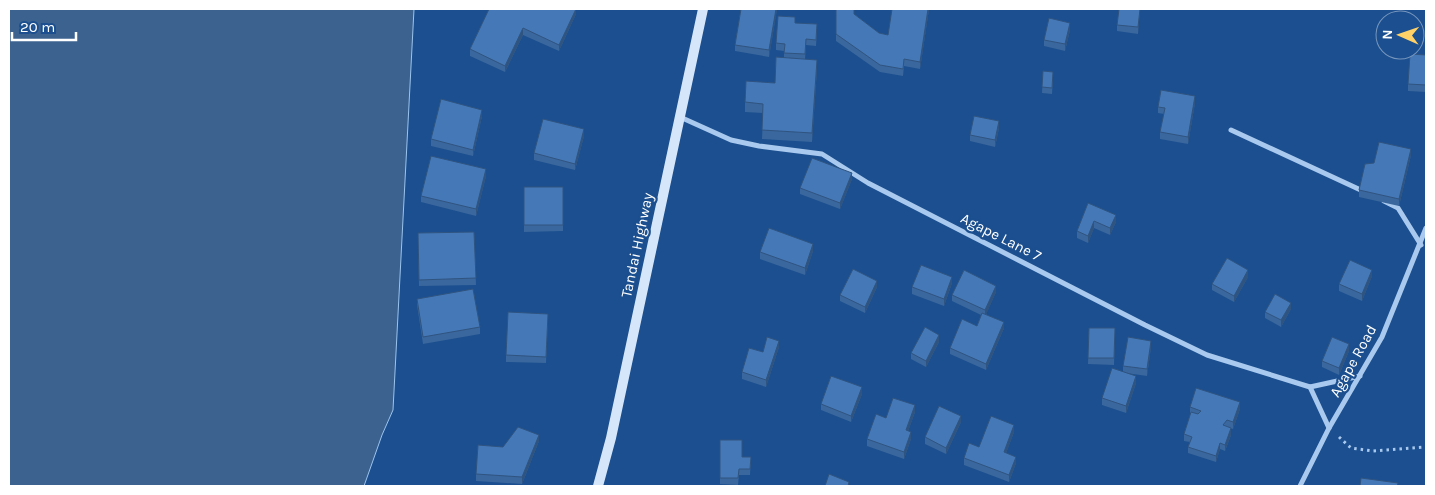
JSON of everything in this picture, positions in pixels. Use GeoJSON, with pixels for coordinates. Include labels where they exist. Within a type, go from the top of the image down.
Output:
{"type":"FeatureCollection","features":[{"type":"Feature","properties":{"kind":"main road","name":"Tandai Highway"},"geometry":{"type":"LineString","coordinates":[[598,486],[611,438],[703,9]]}},
{"type":"Feature","properties":{"kind":"street","name":"Agape Lane 7"},"geometry":{"type":"LineString","coordinates":[[680,117],[731,140],[759,146],[822,154],[868,183],[1206,355],[1310,387],[1360,376]]}},
{"type":"Feature","properties":{"kind":"street"},"geometry":{"type":"LineString","coordinates":[[1231,130],[1372,195]]}},
{"type":"Feature","properties":{"kind":"street"},"geometry":{"type":"LineString","coordinates":[[1380,200],[1398,208],[1421,245]]}},
{"type":"Feature","properties":{"kind":"street","name":"Agape Road"},"geometry":{"type":"LineString","coordinates":[[1300,486],[1329,428],[1382,337],[1421,245],[1426,228]]}},
{"type":"Feature","properties":{"kind":"street"},"geometry":{"type":"LineString","coordinates":[[1310,387],[1329,428]]}},
{"type":"Feature","properties":{"kind":"path"},"geometry":{"type":"LineString","coordinates":[[1329,428],[1352,448],[1373,451],[1426,447]]}},
{"type":"Feature","properties":{"kind":"water"},"geometry":{"type":"Polygon","coordinates":[[[9,9],[414,9],[393,410],[364,486],[9,486],[9,9]]]}},
{"type":"Feature","properties":{"kind":"building"},"geometry":{"type":"Polygon","coordinates":[[[489,9],[576,9],[559,45],[523,28],[505,66],[470,49],[489,9]]]}},
{"type":"Feature","properties":{"kind":"building"},"geometry":{"type":"Polygon","coordinates":[[[741,9],[776,9],[769,50],[735,45],[741,9]]]}},
{"type":"Feature","properties":{"kind":"building"},"geometry":{"type":"Polygon","coordinates":[[[836,9],[854,9],[854,14],[879,33],[888,35],[892,9],[928,9],[920,62],[904,59],[903,69],[880,65],[836,34],[836,9]]]}},
{"type":"Feature","properties":{"kind":"building"},"geometry":{"type":"Polygon","coordinates":[[[1119,9],[1140,9],[1138,27],[1117,25],[1119,9]]]}},
{"type":"Feature","properties":{"kind":"building"},"geometry":{"type":"Polygon","coordinates":[[[778,16],[795,17],[795,23],[817,24],[816,40],[806,39],[805,54],[784,53],[785,44],[776,43],[778,16]]]}},
{"type":"Feature","properties":{"kind":"building"},"geometry":{"type":"Polygon","coordinates":[[[1049,18],[1070,23],[1065,44],[1044,40],[1049,18]]]}},
{"type":"Feature","properties":{"kind":"building"},"geometry":{"type":"Polygon","coordinates":[[[1426,55],[1426,85],[1408,84],[1410,60],[1425,60],[1426,55]]]}},
{"type":"Feature","properties":{"kind":"building"},"geometry":{"type":"Polygon","coordinates":[[[776,57],[817,60],[812,133],[762,130],[763,104],[745,102],[746,81],[775,83],[776,57]]]}},
{"type":"Feature","properties":{"kind":"building"},"geometry":{"type":"Polygon","coordinates":[[[1043,71],[1053,72],[1052,88],[1042,87],[1043,71]]]}},
{"type":"Feature","properties":{"kind":"building"},"geometry":{"type":"Polygon","coordinates":[[[1161,90],[1195,96],[1188,137],[1160,132],[1165,108],[1158,107],[1161,90]]]}},
{"type":"Feature","properties":{"kind":"building"},"geometry":{"type":"Polygon","coordinates":[[[441,99],[482,110],[473,150],[431,139],[441,99]]]}},
{"type":"Feature","properties":{"kind":"building"},"geometry":{"type":"Polygon","coordinates":[[[974,116],[999,121],[995,140],[970,135],[974,116]]]}},
{"type":"Feature","properties":{"kind":"building"},"geometry":{"type":"Polygon","coordinates":[[[543,119],[584,129],[575,164],[534,153],[543,119]]]}},
{"type":"Feature","properties":{"kind":"building"},"geometry":{"type":"Polygon","coordinates":[[[1379,142],[1411,149],[1399,199],[1359,190],[1365,164],[1374,163],[1379,142]]]}},
{"type":"Feature","properties":{"kind":"building"},"geometry":{"type":"Polygon","coordinates":[[[431,156],[486,169],[476,209],[421,196],[431,156]]]}},
{"type":"Feature","properties":{"kind":"building"},"geometry":{"type":"Polygon","coordinates":[[[812,158],[852,173],[840,203],[800,188],[812,158]]]}},
{"type":"Feature","properties":{"kind":"building"},"geometry":{"type":"Polygon","coordinates":[[[524,187],[563,187],[563,225],[524,225],[524,187]]]}},
{"type":"Feature","properties":{"kind":"building"},"geometry":{"type":"Polygon","coordinates":[[[1088,203],[1116,215],[1110,228],[1094,221],[1088,236],[1077,231],[1088,203]]]}},
{"type":"Feature","properties":{"kind":"building"},"geometry":{"type":"Polygon","coordinates":[[[769,228],[813,244],[805,268],[760,252],[769,228]]]}},
{"type":"Feature","properties":{"kind":"building"},"geometry":{"type":"Polygon","coordinates":[[[474,232],[476,278],[419,280],[418,233],[474,232]]]}},
{"type":"Feature","properties":{"kind":"building"},"geometry":{"type":"Polygon","coordinates":[[[1227,258],[1248,270],[1234,296],[1212,284],[1227,258]]]}},
{"type":"Feature","properties":{"kind":"building"},"geometry":{"type":"Polygon","coordinates":[[[1350,260],[1372,270],[1362,294],[1339,284],[1350,260]]]}},
{"type":"Feature","properties":{"kind":"building"},"geometry":{"type":"Polygon","coordinates":[[[921,265],[952,277],[944,299],[912,287],[921,265]]]}},
{"type":"Feature","properties":{"kind":"building"},"geometry":{"type":"Polygon","coordinates":[[[853,269],[877,281],[865,307],[840,295],[853,269]]]}},
{"type":"Feature","properties":{"kind":"building"},"geometry":{"type":"Polygon","coordinates":[[[964,270],[996,286],[985,310],[952,295],[964,270]]]}},
{"type":"Feature","properties":{"kind":"building"},"geometry":{"type":"Polygon","coordinates":[[[473,289],[480,327],[423,337],[417,299],[473,289]]]}},
{"type":"Feature","properties":{"kind":"building"},"geometry":{"type":"Polygon","coordinates":[[[1275,294],[1291,303],[1281,320],[1265,312],[1275,294]]]}},
{"type":"Feature","properties":{"kind":"building"},"geometry":{"type":"Polygon","coordinates":[[[508,312],[548,314],[546,357],[506,355],[508,312]]]}},
{"type":"Feature","properties":{"kind":"building"},"geometry":{"type":"Polygon","coordinates":[[[982,313],[1004,322],[986,364],[950,348],[962,319],[977,326],[982,313]]]}},
{"type":"Feature","properties":{"kind":"building"},"geometry":{"type":"Polygon","coordinates":[[[925,327],[939,335],[926,361],[911,353],[925,327]]]}},
{"type":"Feature","properties":{"kind":"building"},"geometry":{"type":"Polygon","coordinates":[[[1089,328],[1115,328],[1114,358],[1088,358],[1089,328]]]}},
{"type":"Feature","properties":{"kind":"building"},"geometry":{"type":"Polygon","coordinates":[[[767,337],[779,341],[766,380],[742,372],[749,348],[763,352],[767,337]]]}},
{"type":"Feature","properties":{"kind":"building"},"geometry":{"type":"Polygon","coordinates":[[[1128,337],[1151,341],[1147,369],[1123,366],[1128,337]]]}},
{"type":"Feature","properties":{"kind":"building"},"geometry":{"type":"Polygon","coordinates":[[[1332,337],[1349,344],[1339,368],[1322,361],[1332,337]]]}},
{"type":"Feature","properties":{"kind":"building"},"geometry":{"type":"Polygon","coordinates":[[[1112,368],[1136,376],[1126,406],[1102,398],[1112,368]]]}},
{"type":"Feature","properties":{"kind":"building"},"geometry":{"type":"Polygon","coordinates":[[[831,376],[862,387],[851,416],[821,404],[831,376]]]}},
{"type":"Feature","properties":{"kind":"building"},"geometry":{"type":"Polygon","coordinates":[[[1196,388],[1240,402],[1233,422],[1227,420],[1223,425],[1231,428],[1225,445],[1220,443],[1216,456],[1188,447],[1192,437],[1184,434],[1191,412],[1198,414],[1201,411],[1190,407],[1196,388]]]}},
{"type":"Feature","properties":{"kind":"building"},"geometry":{"type":"Polygon","coordinates":[[[893,398],[915,405],[906,430],[911,432],[904,452],[867,439],[876,414],[886,418],[893,398]]]}},
{"type":"Feature","properties":{"kind":"building"},"geometry":{"type":"Polygon","coordinates":[[[939,406],[961,416],[946,448],[925,437],[939,406]]]}},
{"type":"Feature","properties":{"kind":"building"},"geometry":{"type":"Polygon","coordinates":[[[991,416],[1014,425],[1004,452],[1016,457],[1009,475],[964,458],[969,443],[979,447],[991,416]]]}},
{"type":"Feature","properties":{"kind":"building"},"geometry":{"type":"Polygon","coordinates":[[[518,427],[539,435],[522,477],[476,474],[478,445],[503,447],[518,427]]]}},
{"type":"Feature","properties":{"kind":"building"},"geometry":{"type":"Polygon","coordinates":[[[720,440],[742,440],[742,457],[751,457],[750,469],[739,469],[738,478],[720,478],[720,440]]]}},
{"type":"Feature","properties":{"kind":"building"},"geometry":{"type":"Polygon","coordinates":[[[829,474],[849,482],[848,486],[825,486],[829,474]]]}},
{"type":"Feature","properties":{"kind":"building"},"geometry":{"type":"Polygon","coordinates":[[[1361,478],[1398,483],[1397,486],[1360,486],[1361,478]]]}}]}
